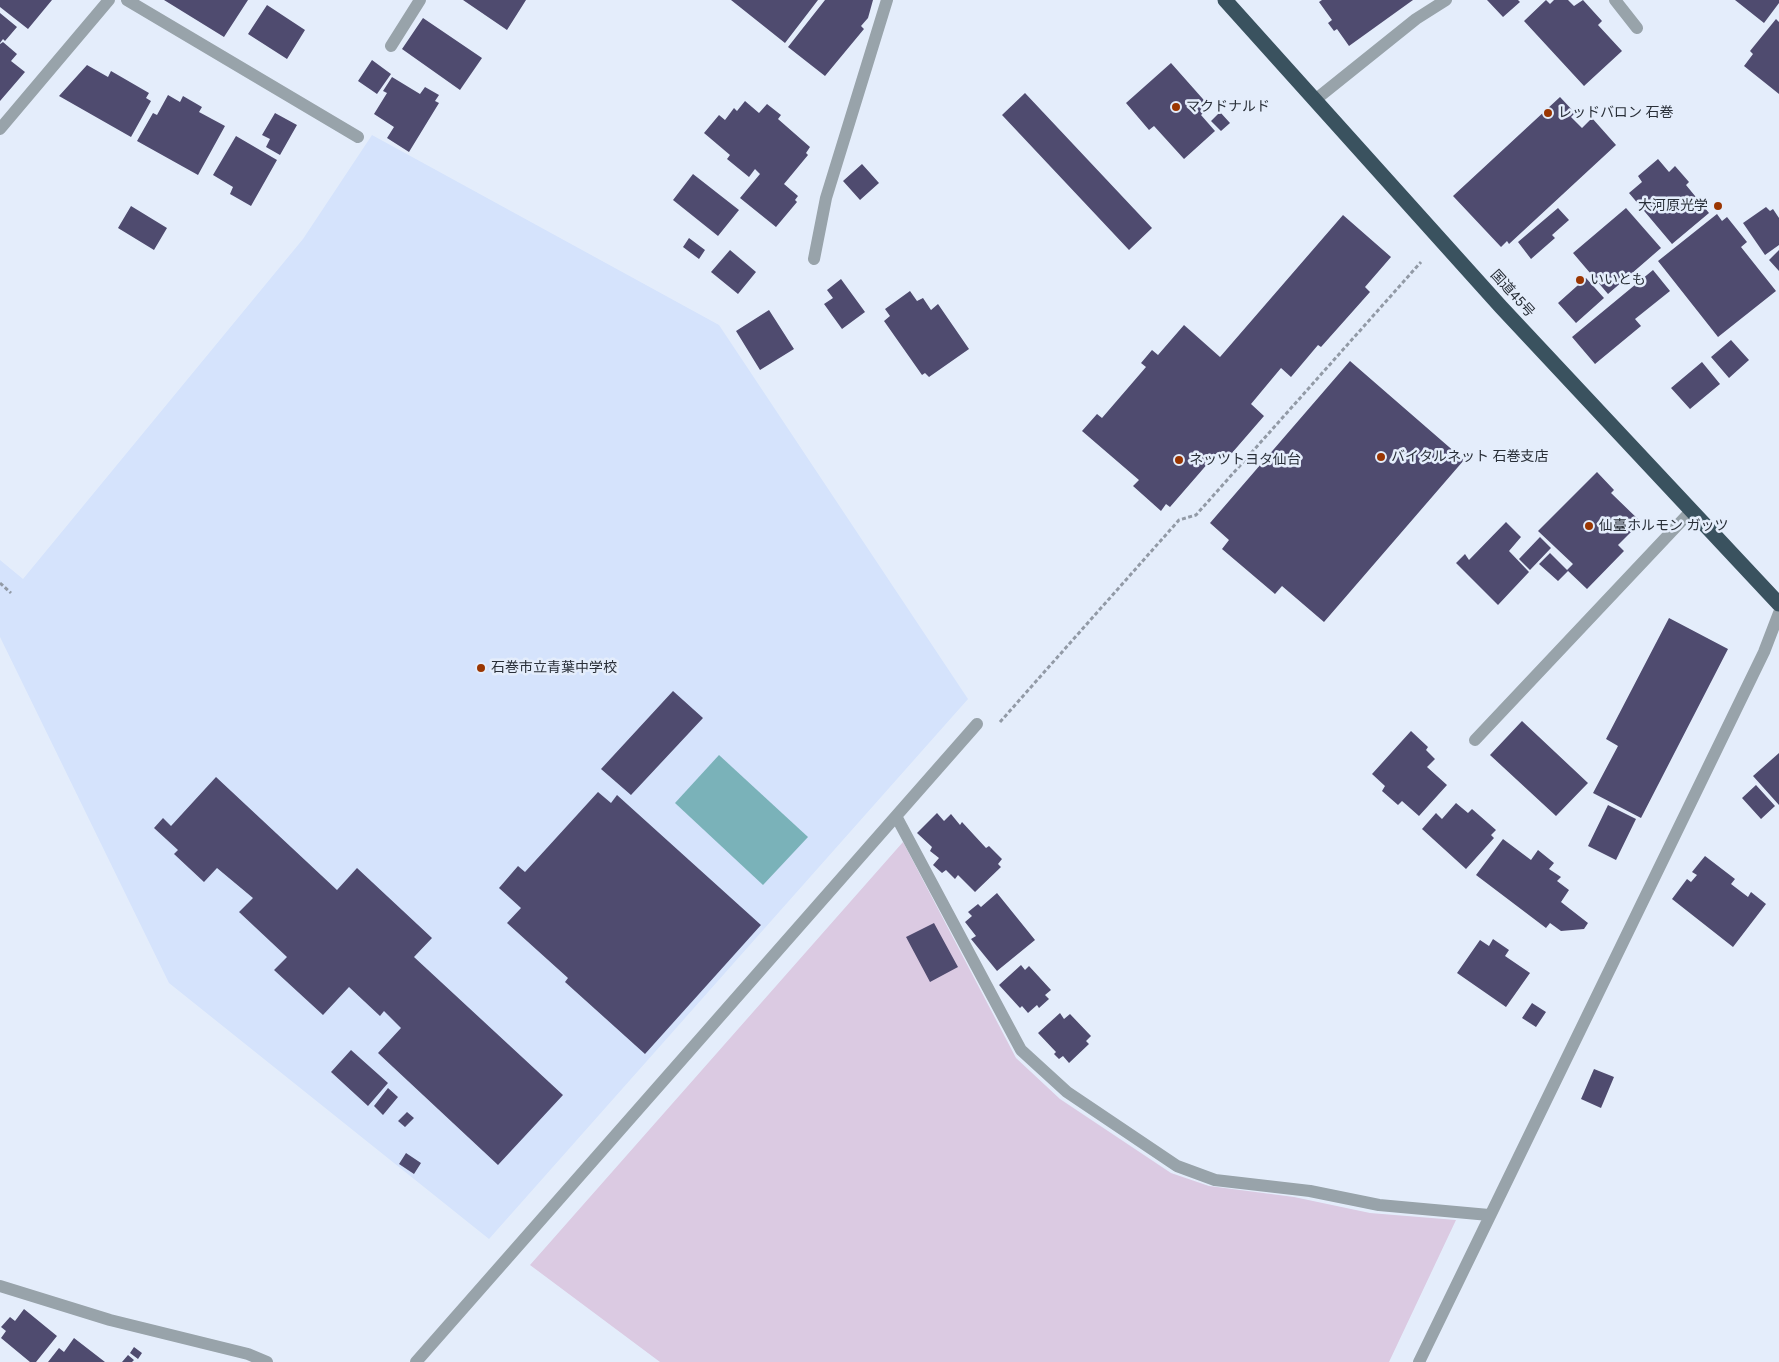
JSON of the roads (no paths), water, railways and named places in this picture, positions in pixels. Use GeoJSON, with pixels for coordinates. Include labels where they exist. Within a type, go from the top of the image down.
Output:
{"type":"FeatureCollection","features":[{"type":"Feature","properties":{"kind":"highway","name":"国道45号"},"geometry":{"type":"LineString","coordinates":[[1225,0],[1501,307],[1779,604]]}},
{"type":"Feature","properties":{"kind":"street"},"geometry":{"type":"LineString","coordinates":[[0,129],[108,0]]}},
{"type":"Feature","properties":{"kind":"street"},"geometry":{"type":"LineString","coordinates":[[127,0],[358,137]]}},
{"type":"Feature","properties":{"kind":"street"},"geometry":{"type":"LineString","coordinates":[[391,46],[420,0]]}},
{"type":"Feature","properties":{"kind":"street"},"geometry":{"type":"LineString","coordinates":[[814,259],[826,198],[887,0]]}},
{"type":"Feature","properties":{"kind":"street"},"geometry":{"type":"LineString","coordinates":[[1315,100],[1416,19],[1446,0]]}},
{"type":"Feature","properties":{"kind":"street"},"geometry":{"type":"LineString","coordinates":[[1615,0],[1638,28]]}},
{"type":"Feature","properties":{"kind":"street"},"geometry":{"type":"LineString","coordinates":[[1476,740],[1692,511]]}},
{"type":"Feature","properties":{"kind":"street"},"geometry":{"type":"LineString","coordinates":[[1419,1362],[1755,669],[1779,613]]}},
{"type":"Feature","properties":{"kind":"street"},"geometry":{"type":"LineString","coordinates":[[416,1362],[977,724]]}},
{"type":"Feature","properties":{"kind":"street"},"geometry":{"type":"LineString","coordinates":[[896,816],[1021,1050],[1067,1092],[1177,1166],[1215,1180],[1310,1191],[1379,1205],[1489,1215]]}},
{"type":"Feature","properties":{"kind":"street"},"geometry":{"type":"LineString","coordinates":[[0,1286],[110,1320],[248,1354],[267,1362]]}},
{"type":"Feature","properties":{"kind":"place","name":"マクドナルド"},"geometry":{"type":"Point","coordinates":[1176,107]}},
{"type":"Feature","properties":{"kind":"place","name":"レッドバロン 石巻"},"geometry":{"type":"Point","coordinates":[1548,113]}},
{"type":"Feature","properties":{"kind":"place","name":"大河原光学"},"geometry":{"type":"Point","coordinates":[1718,206]}},
{"type":"Feature","properties":{"kind":"place","name":"いいとも"},"geometry":{"type":"Point","coordinates":[1580,280]}},
{"type":"Feature","properties":{"kind":"place","name":"バイタルネット 石巻支店"},"geometry":{"type":"Point","coordinates":[1381,457]}},
{"type":"Feature","properties":{"kind":"place","name":"ネッツトヨタ仙台"},"geometry":{"type":"Point","coordinates":[1179,460]}},
{"type":"Feature","properties":{"kind":"place","name":"仙臺ホルモン ガッツ"},"geometry":{"type":"Point","coordinates":[1589,526]}},
{"type":"Feature","properties":{"kind":"place","name":"石巻市立青葉中学校"},"geometry":{"type":"Point","coordinates":[481,668]}}]}
